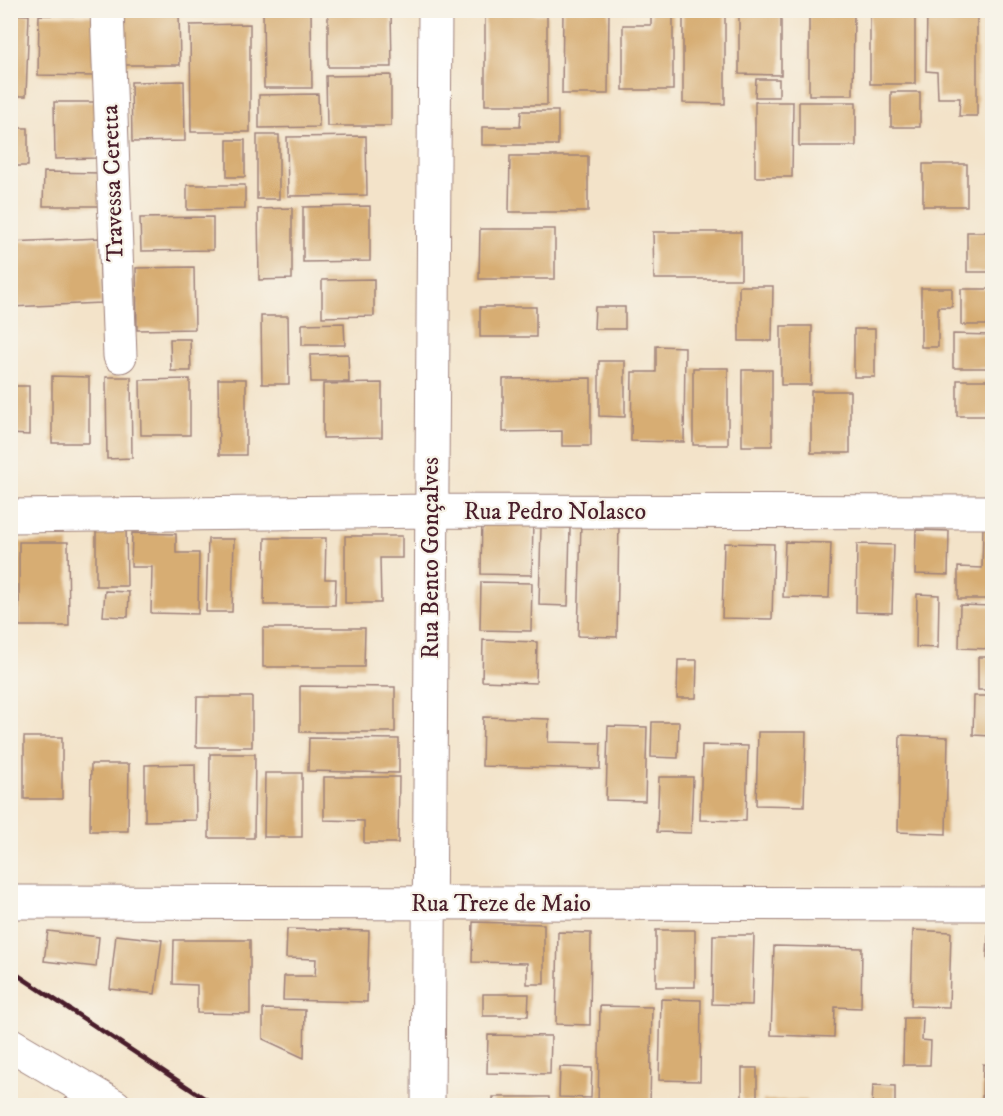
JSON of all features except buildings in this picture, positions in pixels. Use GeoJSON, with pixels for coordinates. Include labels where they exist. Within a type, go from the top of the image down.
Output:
{"type":"FeatureCollection","features":[{"type":"Feature","properties":{"kind":"street","name":"Travessa Ceretta"},"geometry":{"type":"LineString","coordinates":[[107,10],[120,356]]}},
{"type":"Feature","properties":{"kind":"street","name":"Rua Bento Gonçalves"},"geometry":{"type":"LineString","coordinates":[[428,1106],[435,10]]}},
{"type":"Feature","properties":{"kind":"street","name":"Rua Pedro Nolasco"},"geometry":{"type":"LineString","coordinates":[[10,516],[431,512],[993,512]]}},
{"type":"Feature","properties":{"kind":"street","name":"Rua Treze de Maio"},"geometry":{"type":"LineString","coordinates":[[10,902],[993,904]]}},
{"type":"Feature","properties":{"kind":"street"},"geometry":{"type":"LineString","coordinates":[[10,1044],[115,1106]]}},
{"type":"Feature","properties":{"kind":"railway"},"geometry":{"type":"LineString","coordinates":[[10,970],[216,1106]]}}]}
